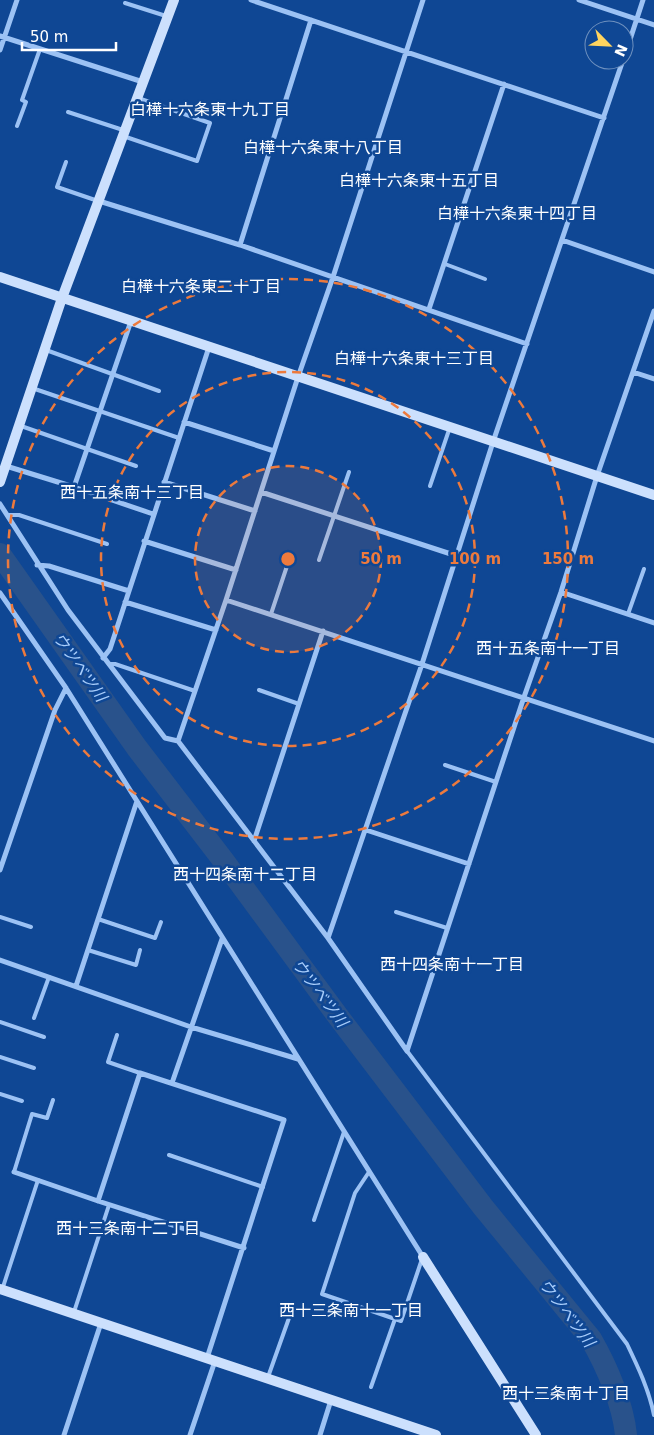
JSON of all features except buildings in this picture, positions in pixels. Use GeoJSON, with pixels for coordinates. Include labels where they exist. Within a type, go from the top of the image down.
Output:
{"type":"FeatureCollection","features":[{"type":"Feature","properties":{"kind":"street"},"geometry":{"type":"LineString","coordinates":[[0,50],[2,37],[17,0]]}},
{"type":"Feature","properties":{"kind":"street"},"geometry":{"type":"LineString","coordinates":[[0,482],[62,298],[174,0]]}},
{"type":"Feature","properties":{"kind":"street"},"geometry":{"type":"LineString","coordinates":[[251,0],[604,118]]}},
{"type":"Feature","properties":{"kind":"street"},"geometry":{"type":"LineString","coordinates":[[178,741],[262,492],[298,377],[333,277],[423,0]]}},
{"type":"Feature","properties":{"kind":"street"},"geometry":{"type":"LineString","coordinates":[[579,0],[654,25]]}},
{"type":"Feature","properties":{"kind":"street"},"geometry":{"type":"LineString","coordinates":[[634,28],[643,0]]}},
{"type":"Feature","properties":{"kind":"street"},"geometry":{"type":"LineString","coordinates":[[240,245],[311,20]]}},
{"type":"Feature","properties":{"kind":"street"},"geometry":{"type":"LineString","coordinates":[[2,37],[144,82]]}},
{"type":"Feature","properties":{"kind":"street"},"geometry":{"type":"LineString","coordinates":[[328,938],[422,664],[493,442],[620,70]]}},
{"type":"Feature","properties":{"kind":"street"},"geometry":{"type":"LineString","coordinates":[[430,309],[504,84]]}},
{"type":"Feature","properties":{"kind":"street"},"geometry":{"type":"LineString","coordinates":[[99,201],[240,245],[527,344]]}},
{"type":"Feature","properties":{"kind":"street"},"geometry":{"type":"LineString","coordinates":[[562,240],[654,272]]}},
{"type":"Feature","properties":{"kind":"street"},"geometry":{"type":"LineString","coordinates":[[0,277],[654,495]]}},
{"type":"Feature","properties":{"kind":"street"},"geometry":{"type":"LineString","coordinates":[[407,1050],[524,697],[562,592],[597,476],[654,311]]}},
{"type":"Feature","properties":{"kind":"street"},"geometry":{"type":"LineString","coordinates":[[74,487],[131,320]]}},
{"type":"Feature","properties":{"kind":"street"},"geometry":{"type":"LineString","coordinates":[[103,658],[110,649],[209,346]]}},
{"type":"Feature","properties":{"kind":"street"},"geometry":{"type":"LineString","coordinates":[[633,372],[654,379]]}},
{"type":"Feature","properties":{"kind":"street"},"geometry":{"type":"LineString","coordinates":[[184,422],[274,451]]}},
{"type":"Feature","properties":{"kind":"street"},"geometry":{"type":"LineString","coordinates":[[6,466],[153,514]]}},
{"type":"Feature","properties":{"kind":"street"},"geometry":{"type":"LineString","coordinates":[[164,482],[255,511]]}},
{"type":"Feature","properties":{"kind":"street"},"geometry":{"type":"LineString","coordinates":[[262,492],[457,556]]}},
{"type":"Feature","properties":{"kind":"street"},"geometry":{"type":"LineString","coordinates":[[0,504],[68,610],[103,658],[165,738],[178,741],[328,938],[407,1050]]}},
{"type":"Feature","properties":{"kind":"street"},"geometry":{"type":"LineString","coordinates":[[144,542],[236,570]]}},
{"type":"Feature","properties":{"kind":"street"},"geometry":{"type":"LineString","coordinates":[[38,565],[49,566],[128,591]]}},
{"type":"Feature","properties":{"kind":"street"},"geometry":{"type":"LineString","coordinates":[[562,592],[654,623]]}},
{"type":"Feature","properties":{"kind":"street"},"geometry":{"type":"LineString","coordinates":[[0,593],[66,688],[222,939],[536,1435]]}},
{"type":"Feature","properties":{"kind":"street"},"geometry":{"type":"LineString","coordinates":[[226,600],[654,741]]}},
{"type":"Feature","properties":{"kind":"street"},"geometry":{"type":"LineString","coordinates":[[125,602],[216,630]]}},
{"type":"Feature","properties":{"kind":"street"},"geometry":{"type":"LineString","coordinates":[[254,842],[323,631]]}},
{"type":"Feature","properties":{"kind":"street"},"geometry":{"type":"LineString","coordinates":[[0,870],[55,710],[66,688]]}},
{"type":"Feature","properties":{"kind":"street"},"geometry":{"type":"LineString","coordinates":[[76,986],[137,801]]}},
{"type":"Feature","properties":{"kind":"street"},"geometry":{"type":"LineString","coordinates":[[366,830],[469,864]]}},
{"type":"Feature","properties":{"kind":"street"},"geometry":{"type":"LineString","coordinates":[[172,1083],[222,939]]}},
{"type":"Feature","properties":{"kind":"street"},"geometry":{"type":"LineString","coordinates":[[0,960],[191,1027],[298,1059]]}},
{"type":"Feature","properties":{"kind":"street"},"geometry":{"type":"LineString","coordinates":[[98,1201],[140,1072],[284,1120],[244,1248],[190,1435]]}},
{"type":"Feature","properties":{"kind":"street"},"geometry":{"type":"LineString","coordinates":[[14,1172],[244,1248]]}},
{"type":"Feature","properties":{"kind":"street"},"geometry":{"type":"LineString","coordinates":[[1,1290],[436,1435]]}},
{"type":"Feature","properties":{"kind":"street"},"geometry":{"type":"LineString","coordinates":[[64,1435],[101,1323]]}},
{"type":"Feature","properties":{"kind":"street"},"geometry":{"type":"LineString","coordinates":[[320,1435],[331,1400]]}},
{"type":"Feature","properties":{"kind":"lane"},"geometry":{"type":"LineString","coordinates":[[125,3],[168,17]]}},
{"type":"Feature","properties":{"kind":"lane"},"geometry":{"type":"LineString","coordinates":[[17,126],[26,102],[22,100],[40,49]]}},
{"type":"Feature","properties":{"kind":"lane"},"geometry":{"type":"LineString","coordinates":[[68,112],[197,162],[210,123],[138,98]]}},
{"type":"Feature","properties":{"kind":"lane"},"geometry":{"type":"LineString","coordinates":[[66,162],[56,187],[99,201]]}},
{"type":"Feature","properties":{"kind":"lane"},"geometry":{"type":"LineString","coordinates":[[444,264],[484,279]]}},
{"type":"Feature","properties":{"kind":"lane"},"geometry":{"type":"LineString","coordinates":[[44,350],[113,373],[159,391]]}},
{"type":"Feature","properties":{"kind":"lane"},"geometry":{"type":"LineString","coordinates":[[32,388],[179,438]]}},
{"type":"Feature","properties":{"kind":"lane"},"geometry":{"type":"LineString","coordinates":[[19,425],[136,466]]}},
{"type":"Feature","properties":{"kind":"lane"},"geometry":{"type":"LineString","coordinates":[[430,486],[450,428]]}},
{"type":"Feature","properties":{"kind":"lane"},"geometry":{"type":"LineString","coordinates":[[319,560],[350,472]]}},
{"type":"Feature","properties":{"kind":"lane"},"geometry":{"type":"LineString","coordinates":[[8,515],[19,515],[107,544]]}},
{"type":"Feature","properties":{"kind":"lane"},"geometry":{"type":"LineString","coordinates":[[271,614],[287,566]]}},
{"type":"Feature","properties":{"kind":"lane"},"geometry":{"type":"LineString","coordinates":[[628,614],[644,569]]}},
{"type":"Feature","properties":{"kind":"lane"},"geometry":{"type":"LineString","coordinates":[[108,664],[115,664],[195,691]]}},
{"type":"Feature","properties":{"kind":"lane"},"geometry":{"type":"LineString","coordinates":[[259,690],[299,704]]}},
{"type":"Feature","properties":{"kind":"lane"},"geometry":{"type":"LineString","coordinates":[[445,765],[496,782]]}},
{"type":"Feature","properties":{"kind":"lane"},"geometry":{"type":"LineString","coordinates":[[396,912],[447,928]]}},
{"type":"Feature","properties":{"kind":"lane"},"geometry":{"type":"LineString","coordinates":[[0,917],[31,927]]}},
{"type":"Feature","properties":{"kind":"lane"},"geometry":{"type":"LineString","coordinates":[[98,919],[155,938],[161,922]]}},
{"type":"Feature","properties":{"kind":"lane"},"geometry":{"type":"LineString","coordinates":[[88,950],[136,965],[140,950]]}},
{"type":"Feature","properties":{"kind":"lane"},"geometry":{"type":"LineString","coordinates":[[34,1018],[49,977]]}},
{"type":"Feature","properties":{"kind":"lane"},"geometry":{"type":"LineString","coordinates":[[0,1022],[44,1037]]}},
{"type":"Feature","properties":{"kind":"lane"},"geometry":{"type":"LineString","coordinates":[[117,1035],[108,1062],[140,1072]]}},
{"type":"Feature","properties":{"kind":"lane"},"geometry":{"type":"LineString","coordinates":[[407,1050],[627,1344],[648,1392],[654,1415]]}},
{"type":"Feature","properties":{"kind":"lane"},"geometry":{"type":"LineString","coordinates":[[0,1057],[34,1068]]}},
{"type":"Feature","properties":{"kind":"lane"},"geometry":{"type":"LineString","coordinates":[[0,1094],[22,1101]]}},
{"type":"Feature","properties":{"kind":"lane"},"geometry":{"type":"LineString","coordinates":[[14,1172],[32,1114],[47,1118],[53,1100]]}},
{"type":"Feature","properties":{"kind":"lane"},"geometry":{"type":"LineString","coordinates":[[314,1220],[344,1132]]}},
{"type":"Feature","properties":{"kind":"lane"},"geometry":{"type":"LineString","coordinates":[[169,1155],[263,1187]]}},
{"type":"Feature","properties":{"kind":"lane"},"geometry":{"type":"LineString","coordinates":[[369,1172],[356,1193],[322,1294],[401,1321],[423,1257]]}},
{"type":"Feature","properties":{"kind":"lane"},"geometry":{"type":"LineString","coordinates":[[1,1290],[38,1180]]}},
{"type":"Feature","properties":{"kind":"lane"},"geometry":{"type":"LineString","coordinates":[[73,1314],[110,1205]]}},
{"type":"Feature","properties":{"kind":"lane"},"geometry":{"type":"LineString","coordinates":[[268,1378],[294,1304]]}},
{"type":"Feature","properties":{"kind":"lane"},"geometry":{"type":"LineString","coordinates":[[371,1387],[395,1319]]}},
{"type":"Feature","properties":{"kind":"waterway","name":"ウツベツ川"},"geometry":{"type":"LineString","coordinates":[[0,554],[137,748],[223,860],[337,1015],[483,1207],[591,1339],[603,1361],[613,1386],[622,1411],[626,1435]]}},
{"type":"Feature","properties":{"kind":"district","name":"白樺十六条東十九丁目"},"geometry":{"type":"Point","coordinates":[210,109]}},
{"type":"Feature","properties":{"kind":"district","name":"白樺十六条東十八丁目"},"geometry":{"type":"Point","coordinates":[323,147]}},
{"type":"Feature","properties":{"kind":"district","name":"白樺十六条東十五丁目"},"geometry":{"type":"Point","coordinates":[419,180]}},
{"type":"Feature","properties":{"kind":"district","name":"白樺十六条東十四丁目"},"geometry":{"type":"Point","coordinates":[517,213]}},
{"type":"Feature","properties":{"kind":"district","name":"白樺十六条東二十丁目"},"geometry":{"type":"Point","coordinates":[201,286]}},
{"type":"Feature","properties":{"kind":"district","name":"白樺十六条東十三丁目"},"geometry":{"type":"Point","coordinates":[414,358]}},
{"type":"Feature","properties":{"kind":"district","name":"西十五条南十三丁目"},"geometry":{"type":"Point","coordinates":[132,492]}},
{"type":"Feature","properties":{"kind":"district","name":"西十五条南十一丁目"},"geometry":{"type":"Point","coordinates":[548,648]}},
{"type":"Feature","properties":{"kind":"district","name":"西十四条南十二丁目"},"geometry":{"type":"Point","coordinates":[245,874]}},
{"type":"Feature","properties":{"kind":"district","name":"西十四条南十一丁目"},"geometry":{"type":"Point","coordinates":[452,964]}},
{"type":"Feature","properties":{"kind":"district","name":"西十三条南十二丁目"},"geometry":{"type":"Point","coordinates":[128,1228]}},
{"type":"Feature","properties":{"kind":"district","name":"西十三条南十一丁目"},"geometry":{"type":"Point","coordinates":[351,1310]}},
{"type":"Feature","properties":{"kind":"district","name":"西十三条南十丁目"},"geometry":{"type":"Point","coordinates":[566,1393]}}]}
